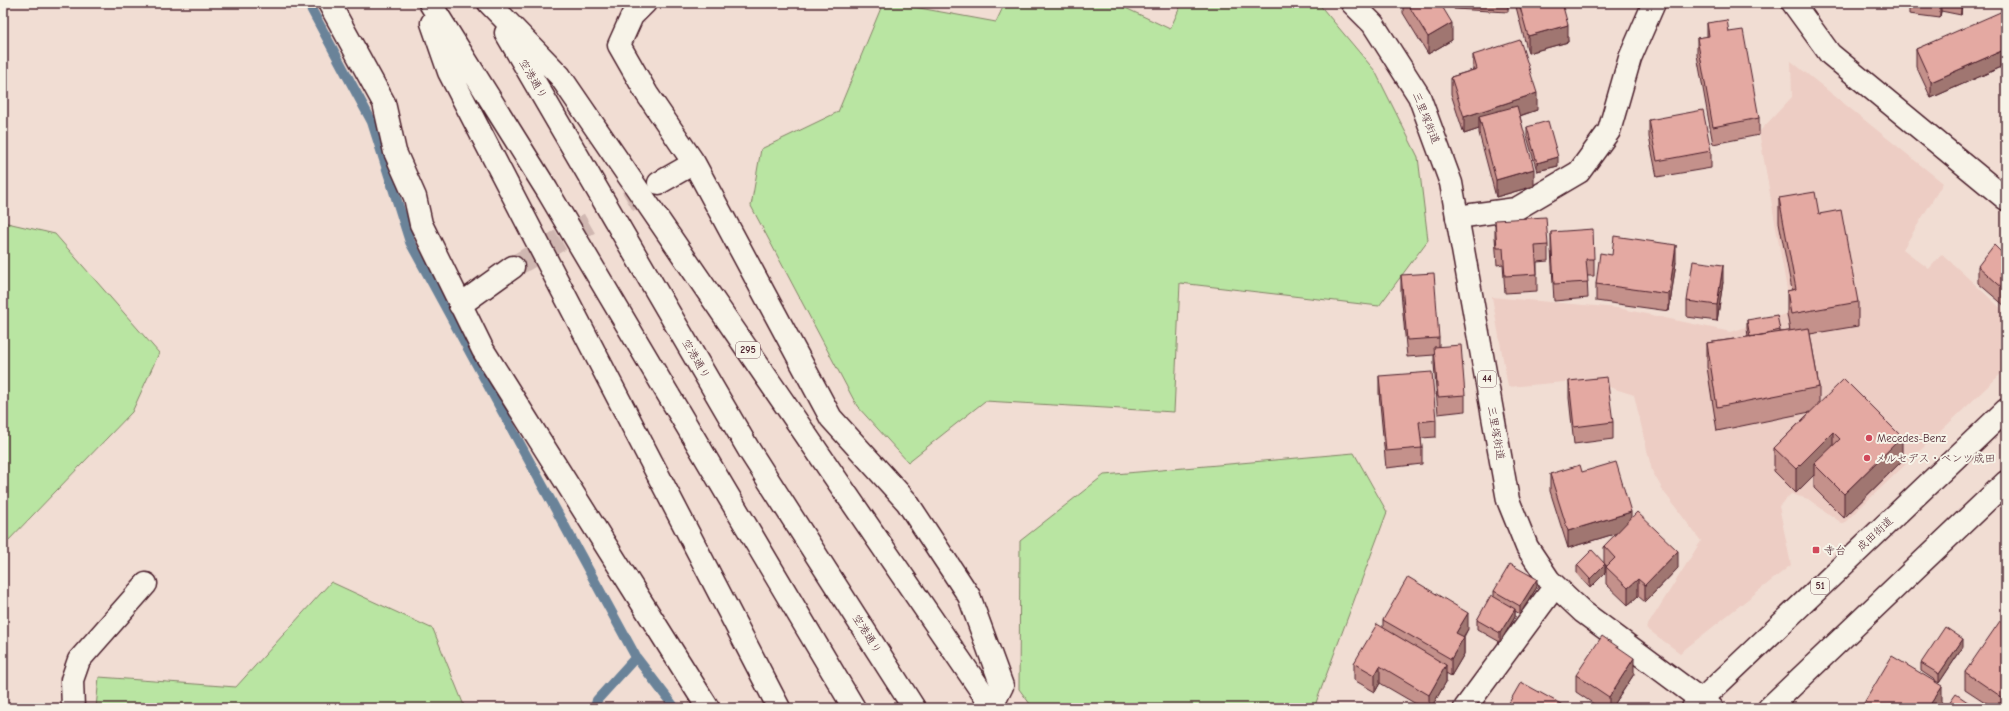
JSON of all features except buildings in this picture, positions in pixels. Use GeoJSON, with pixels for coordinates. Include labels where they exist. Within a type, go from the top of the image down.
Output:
{"type":"FeatureCollection","features":[{"type":"Feature","properties":{"kind":"main road"},"geometry":{"type":"LineString","coordinates":[[329,3],[384,103],[395,152],[415,197],[421,224],[483,350],[708,708]]}},
{"type":"Feature","properties":{"kind":"main road"},"geometry":{"type":"LineString","coordinates":[[425,3],[449,72],[780,708]]}},
{"type":"Feature","properties":{"kind":"main road"},"geometry":{"type":"LineString","coordinates":[[430,3],[551,197],[854,708]]}},
{"type":"Feature","properties":{"kind":"main road","name":"295"},"geometry":{"type":"LineString","coordinates":[[489,3],[560,76],[992,707]]}},
{"type":"Feature","properties":{"kind":"main road","name":"空港通り"},"geometry":{"type":"LineString","coordinates":[[489,3],[750,450],[914,708]]}},
{"type":"Feature","properties":{"kind":"main road"},"geometry":{"type":"LineString","coordinates":[[645,3],[632,16],[619,45],[647,94],[694,163],[831,418],[907,502],[969,596],[1002,686],[992,707]]}},
{"type":"Feature","properties":{"kind":"main road","name":"三里塚街道"},"geometry":{"type":"LineString","coordinates":[[1352,3],[1373,24],[1419,96],[1451,183],[1508,500],[1527,547],[1555,586],[1583,612],[1702,705]]}},
{"type":"Feature","properties":{"kind":"main road"},"geometry":{"type":"LineString","coordinates":[[1458,217],[1516,209],[1579,172],[1609,131],[1630,58],[1654,3]]}},
{"type":"Feature","properties":{"kind":"main road"},"geometry":{"type":"LineString","coordinates":[[1793,3],[1830,54],[2006,199]]}},
{"type":"Feature","properties":{"kind":"main road"},"geometry":{"type":"LineString","coordinates":[[659,183],[694,163]]}},
{"type":"Feature","properties":{"kind":"main road"},"geometry":{"type":"LineString","coordinates":[[460,305],[513,267]]}},
{"type":"Feature","properties":{"kind":"main road","name":"成田街道"},"geometry":{"type":"LineString","coordinates":[[1702,705],[2006,410]]}},
{"type":"Feature","properties":{"kind":"main road"},"geometry":{"type":"LineString","coordinates":[[1769,708],[2006,482]]}},
{"type":"Feature","properties":{"kind":"main road"},"geometry":{"type":"LineString","coordinates":[[73,708],[72,680],[79,660],[93,642],[146,584]]}},
{"type":"Feature","properties":{"kind":"main road"},"geometry":{"type":"LineString","coordinates":[[1465,708],[1555,586]]}},
{"type":"Feature","properties":{"kind":"shaded area","name":"メルセデス・ベンツ成田"},"geometry":{"type":"Polygon","coordinates":[[[1791,61],[1943,183],[1903,249],[1929,269],[1942,254],[2006,313],[2006,369],[1843,524],[1808,499],[1791,494],[1779,506],[1791,565],[1680,653],[1646,628],[1701,541],[1664,492],[1652,471],[1634,395],[1587,380],[1508,387],[1492,297],[1618,308],[1731,332],[1791,312],[1759,132],[1792,97],[1791,61]]]}},
{"type":"Feature","properties":{"kind":"green space"},"geometry":{"type":"Polygon","coordinates":[[[883,3],[892,3],[996,22],[1005,3],[1115,3],[1170,29],[1182,3],[1318,3],[1375,71],[1418,157],[1428,240],[1379,306],[1180,283],[1174,412],[985,401],[908,462],[857,406],[751,206],[761,149],[838,112],[883,3]]]}},
{"type":"Feature","properties":{"kind":"green space"},"geometry":{"type":"Polygon","coordinates":[[[3,222],[55,234],[159,353],[132,412],[6,543],[3,543],[3,222]]]}},
{"type":"Feature","properties":{"kind":"green space"},"geometry":{"type":"Polygon","coordinates":[[[1354,453],[1387,512],[1314,708],[1033,708],[1019,689],[1020,541],[1104,475],[1354,453]]]}},
{"type":"Feature","properties":{"kind":"green space"},"geometry":{"type":"Polygon","coordinates":[[[331,582],[433,629],[465,708],[96,708],[99,677],[236,687],[331,582]]]}},
{"type":"Feature","properties":{"kind":"waterway"},"geometry":{"type":"LineString","coordinates":[[308,3],[372,122],[410,242],[636,657],[675,708]]}},
{"type":"Feature","properties":{"kind":"waterway"},"geometry":{"type":"LineString","coordinates":[[595,708],[597,700],[636,657]]}},
{"type":"Feature","properties":{"kind":"tunnel"},"geometry":{"type":"LineString","coordinates":[[513,267],[658,184]]}},
{"type":"Feature","properties":{"kind":"place","name":"Mecedes-Benz"},"geometry":{"type":"Point","coordinates":[1869,438]}},
{"type":"Feature","properties":{"kind":"place","name":"メルセデス・ベンツ成田"},"geometry":{"type":"Point","coordinates":[1867,458]}},
{"type":"Feature","properties":{"kind":"place","name":"寺台"},"geometry":{"type":"Point","coordinates":[1816,550]}}]}
